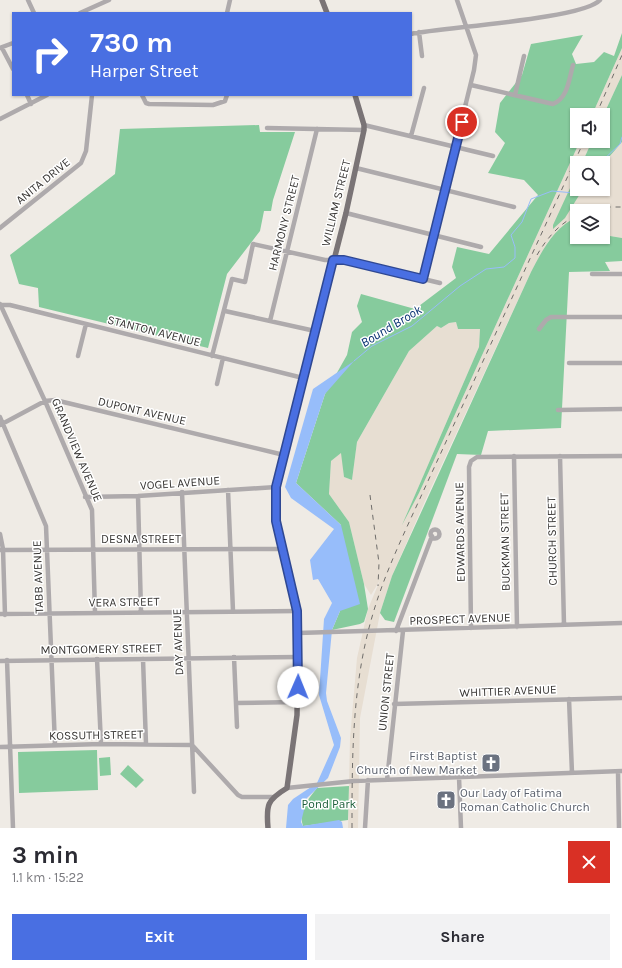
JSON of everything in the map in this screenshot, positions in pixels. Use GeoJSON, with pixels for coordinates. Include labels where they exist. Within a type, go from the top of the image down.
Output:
{"type":"FeatureCollection","features":[{"type":"Feature","properties":{"kind":"main road"},"geometry":{"type":"LineString","coordinates":[[322,0],[327,12]]}},
{"type":"Feature","properties":{"kind":"main road","name":"WILLIAM STREET"},"geometry":{"type":"LineString","coordinates":[[287,788],[298,702],[298,633],[297,611],[276,521],[276,487],[346,213],[356,168],[364,128],[355,96]]}},
{"type":"Feature","properties":{"kind":"main road"},"geometry":{"type":"LineString","coordinates":[[268,828],[267,810],[272,797],[287,788]]}},
{"type":"Feature","properties":{"kind":"street"},"geometry":{"type":"LineString","coordinates":[[28,0],[34,12]]}},
{"type":"Feature","properties":{"kind":"street"},"geometry":{"type":"LineString","coordinates":[[82,12],[109,0]]}},
{"type":"Feature","properties":{"kind":"street"},"geometry":{"type":"LineString","coordinates":[[227,12],[230,0]]}},
{"type":"Feature","properties":{"kind":"street"},"geometry":{"type":"LineString","coordinates":[[423,279],[446,191],[471,85],[476,55],[457,0]]}},
{"type":"Feature","properties":{"kind":"street"},"geometry":{"type":"LineString","coordinates":[[412,34],[554,16],[591,6],[600,0]]}},
{"type":"Feature","properties":{"kind":"street"},"geometry":{"type":"LineString","coordinates":[[419,32],[422,56]]}},
{"type":"Feature","properties":{"kind":"street"},"geometry":{"type":"LineString","coordinates":[[12,43],[1,48],[12,67]]}},
{"type":"Feature","properties":{"kind":"street"},"geometry":{"type":"LineString","coordinates":[[515,95],[524,56]]}},
{"type":"Feature","properties":{"kind":"street"},"geometry":{"type":"LineString","coordinates":[[471,85],[553,104],[560,102],[566,91],[573,65]]}},
{"type":"Feature","properties":{"kind":"street"},"geometry":{"type":"LineString","coordinates":[[411,136],[424,88]]}},
{"type":"Feature","properties":{"kind":"street"},"geometry":{"type":"LineString","coordinates":[[27,96],[31,104]]}},
{"type":"Feature","properties":{"kind":"street"},"geometry":{"type":"LineString","coordinates":[[0,119],[45,96]]}},
{"type":"Feature","properties":{"kind":"street","name":"ANITA DRIVE"},"geometry":{"type":"LineString","coordinates":[[0,228],[81,163],[86,151],[92,96]]}},
{"type":"Feature","properties":{"kind":"street"},"geometry":{"type":"LineString","coordinates":[[142,96],[146,103],[149,104],[213,105],[224,100],[226,96]]}},
{"type":"Feature","properties":{"kind":"street"},"geometry":{"type":"LineString","coordinates":[[267,128],[364,128],[411,136],[493,156]]}},
{"type":"Feature","properties":{"kind":"street","name":"HARMONY STREET"},"geometry":{"type":"LineString","coordinates":[[270,321],[317,129]]}},
{"type":"Feature","properties":{"kind":"street"},"geometry":{"type":"LineString","coordinates":[[356,168],[514,207]]}},
{"type":"Feature","properties":{"kind":"street"},"geometry":{"type":"LineString","coordinates":[[346,213],[481,247]]}},
{"type":"Feature","properties":{"kind":"street"},"geometry":{"type":"LineString","coordinates":[[212,356],[225,311],[232,279],[245,282],[253,244],[325,260],[344,260],[440,283]]}},
{"type":"Feature","properties":{"kind":"street"},"geometry":{"type":"LineString","coordinates":[[592,274],[622,274]]}},
{"type":"Feature","properties":{"kind":"street","name":"STANTON AVENUE"},"geometry":{"type":"LineString","coordinates":[[0,305],[10,305],[304,378]]}},
{"type":"Feature","properties":{"kind":"street","name":"GRANDVIEW AVENUE"},"geometry":{"type":"LineString","coordinates":[[0,305],[45,401],[85,497],[92,510],[95,613]]}},
{"type":"Feature","properties":{"kind":"street"},"geometry":{"type":"LineString","coordinates":[[225,311],[315,331]]}},
{"type":"Feature","properties":{"kind":"street"},"geometry":{"type":"LineString","coordinates":[[539,329],[546,320],[551,317],[622,317]]}},
{"type":"Feature","properties":{"kind":"street"},"geometry":{"type":"LineString","coordinates":[[78,356],[86,324]]}},
{"type":"Feature","properties":{"kind":"street"},"geometry":{"type":"LineString","coordinates":[[217,384],[223,358]]}},
{"type":"Feature","properties":{"kind":"street"},"geometry":{"type":"LineString","coordinates":[[569,363],[622,363]]}},
{"type":"Feature","properties":{"kind":"street","name":"DUPONT AVENUE"},"geometry":{"type":"LineString","coordinates":[[45,401],[55,400],[284,455]]}},
{"type":"Feature","properties":{"kind":"street"},"geometry":{"type":"LineString","coordinates":[[1,424],[45,401]]}},
{"type":"Feature","properties":{"kind":"street"},"geometry":{"type":"LineString","coordinates":[[558,410],[622,409]]}},
{"type":"Feature","properties":{"kind":"street","name":"TABB AVENUE"},"geometry":{"type":"LineString","coordinates":[[0,417],[1,424],[46,526],[55,745]]}},
{"type":"Feature","properties":{"kind":"street","name":"EDWARDS AVENUE"},"geometry":{"type":"LineString","coordinates":[[471,628],[469,467],[471,461],[477,457],[495,456],[622,456]]}},
{"type":"Feature","properties":{"kind":"street","name":"BUCKMAN STREET"},"geometry":{"type":"LineString","coordinates":[[514,456],[517,627]]}},
{"type":"Feature","properties":{"kind":"street","name":"CHURCH STREET"},"geometry":{"type":"LineString","coordinates":[[560,456],[564,625]]}},
{"type":"Feature","properties":{"kind":"street","name":"VOGEL AVENUE"},"geometry":{"type":"LineString","coordinates":[[85,497],[138,496],[276,487]]}},
{"type":"Feature","properties":{"kind":"street"},"geometry":{"type":"LineString","coordinates":[[228,490],[233,611]]}},
{"type":"Feature","properties":{"kind":"street","name":"DAY AVENUE"},"geometry":{"type":"LineString","coordinates":[[182,492],[194,792]]}},
{"type":"Feature","properties":{"kind":"street"},"geometry":{"type":"LineString","coordinates":[[138,496],[141,612]]}},
{"type":"Feature","properties":{"kind":"street"},"geometry":{"type":"LineString","coordinates":[[0,534],[3,614]]}},
{"type":"Feature","properties":{"kind":"street"},"geometry":{"type":"LineString","coordinates":[[396,631],[432,536]]}},
{"type":"Feature","properties":{"kind":"street","name":"DESNA STREET"},"geometry":{"type":"LineString","coordinates":[[1,550],[282,549]]}},
{"type":"Feature","properties":{"kind":"street","name":"VERA STREET"},"geometry":{"type":"LineString","coordinates":[[3,614],[297,611]]}},
{"type":"Feature","properties":{"kind":"street","name":"PROSPECT AVENUE"},"geometry":{"type":"LineString","coordinates":[[298,633],[403,631],[622,623]]}},
{"type":"Feature","properties":{"kind":"street","name":"UNION STREET"},"geometry":{"type":"LineString","coordinates":[[386,780],[403,631]]}},
{"type":"Feature","properties":{"kind":"street"},"geometry":{"type":"LineString","coordinates":[[234,656],[237,727]]}},
{"type":"Feature","properties":{"kind":"street","name":"MONTGOMERY STREET"},"geometry":{"type":"LineString","coordinates":[[0,660],[143,659],[234,656],[298,657]]}},
{"type":"Feature","properties":{"kind":"street"},"geometry":{"type":"LineString","coordinates":[[97,659],[101,744]]}},
{"type":"Feature","properties":{"kind":"street"},"geometry":{"type":"LineString","coordinates":[[143,659],[146,744]]}},
{"type":"Feature","properties":{"kind":"street"},"geometry":{"type":"LineString","coordinates":[[7,660],[13,828]]}},
{"type":"Feature","properties":{"kind":"street","name":"WHITTIER AVENUE"},"geometry":{"type":"LineString","coordinates":[[394,704],[622,698]]}},
{"type":"Feature","properties":{"kind":"street"},"geometry":{"type":"LineString","coordinates":[[569,699],[572,773]]}},
{"type":"Feature","properties":{"kind":"street"},"geometry":{"type":"LineString","coordinates":[[236,703],[298,702]]}},
{"type":"Feature","properties":{"kind":"street","name":"KOSSUTH STREET"},"geometry":{"type":"LineString","coordinates":[[0,747],[101,744],[192,745]]}},
{"type":"Feature","properties":{"kind":"street"},"geometry":{"type":"LineString","coordinates":[[192,745],[238,795],[242,797],[272,797]]}},
{"type":"Feature","properties":{"kind":"street"},"geometry":{"type":"LineString","coordinates":[[287,788],[332,782],[368,780],[620,772],[619,828]]}},
{"type":"Feature","properties":{"kind":"street"},"geometry":{"type":"LineString","coordinates":[[459,777],[461,828]]}},
{"type":"Feature","properties":{"kind":"street"},"geometry":{"type":"LineString","coordinates":[[365,828],[368,780]]}},
{"type":"Feature","properties":{"kind":"shaded area"},"geometry":{"type":"Polygon","coordinates":[[[622,48],[622,75],[607,108],[595,108],[622,48]]]}},
{"type":"Feature","properties":{"kind":"shaded area"},"geometry":{"type":"Polygon","coordinates":[[[622,142],[622,238],[610,236],[610,204],[571,204],[578,196],[610,196],[610,156],[622,142]]]}},
{"type":"Feature","properties":{"kind":"shaded area"},"geometry":{"type":"Polygon","coordinates":[[[577,148],[589,148],[585,156],[573,156],[577,148]]]}},
{"type":"Feature","properties":{"kind":"shaded area"},"geometry":{"type":"Polygon","coordinates":[[[570,163],[570,189],[553,228],[570,206],[570,222],[563,226],[549,240],[531,272],[392,576],[380,613],[360,718],[358,828],[348,828],[350,738],[357,658],[368,609],[380,580],[371,595],[364,584],[349,522],[329,494],[331,461],[342,452],[344,477],[352,480],[357,442],[409,351],[437,326],[441,328],[449,323],[456,322],[458,329],[480,329],[479,347],[405,518],[419,493],[570,163]]]}},
{"type":"Feature","properties":{"kind":"green space"},"geometry":{"type":"Polygon","coordinates":[[[622,33],[622,48],[595,108],[570,108],[570,148],[577,148],[573,156],[570,156],[570,163],[419,493],[402,525],[479,347],[480,329],[458,329],[456,322],[449,323],[441,328],[437,326],[409,351],[357,442],[352,480],[344,477],[341,453],[331,461],[329,494],[349,522],[364,584],[368,609],[364,622],[332,630],[340,611],[341,525],[296,483],[325,394],[347,355],[352,332],[362,322],[357,306],[361,294],[415,309],[456,278],[452,267],[457,247],[489,254],[538,195],[524,180],[488,173],[505,143],[495,132],[500,103],[522,75],[531,44],[583,35],[572,54],[576,64],[594,62],[604,52],[614,56],[622,33]]]}},
{"type":"Feature","properties":{"kind":"green space"},"geometry":{"type":"Polygon","coordinates":[[[622,75],[622,142],[610,156],[585,156],[589,148],[610,148],[610,108],[607,108],[622,75]]]}},
{"type":"Feature","properties":{"kind":"green space"},"geometry":{"type":"Polygon","coordinates":[[[259,125],[260,132],[295,132],[273,200],[271,211],[264,211],[260,231],[227,274],[208,348],[39,307],[38,288],[19,284],[10,255],[115,174],[120,129],[259,125]]]}},
{"type":"Feature","properties":{"kind":"green space"},"geometry":{"type":"Polygon","coordinates":[[[570,188],[570,196],[579,196],[574,204],[570,204],[570,210],[565,218],[553,229],[553,225],[570,188]]]}},
{"type":"Feature","properties":{"kind":"green space"},"geometry":{"type":"Polygon","coordinates":[[[569,221],[570,244],[610,244],[610,236],[622,238],[622,261],[605,262],[610,271],[569,272],[561,428],[488,431],[481,455],[457,454],[394,622],[385,620],[380,613],[392,576],[531,272],[544,248],[555,233],[569,221]]]}},
{"type":"Feature","properties":{"kind":"green space"},"geometry":{"type":"Polygon","coordinates":[[[97,750],[98,790],[19,793],[18,752],[97,750]]]}},
{"type":"Feature","properties":{"kind":"green space"},"geometry":{"type":"Polygon","coordinates":[[[110,757],[111,775],[100,776],[99,758],[110,757]]]}},
{"type":"Feature","properties":{"kind":"green space"},"geometry":{"type":"Polygon","coordinates":[[[128,765],[144,780],[136,788],[120,774],[128,765]]]}},
{"type":"Feature","properties":{"kind":"green space","name":"Pond Park"},"geometry":{"type":"Polygon","coordinates":[[[349,786],[348,820],[303,826],[303,811],[307,801],[317,788],[349,786]]]}},
{"type":"Feature","properties":{"kind":"water"},"geometry":{"type":"Polygon","coordinates":[[[354,361],[325,394],[296,483],[341,525],[360,604],[340,611],[332,630],[326,693],[327,701],[341,738],[340,747],[328,778],[307,798],[301,822],[303,826],[339,820],[342,822],[343,828],[286,828],[288,805],[293,799],[317,783],[334,745],[319,695],[324,619],[332,603],[318,579],[313,580],[310,560],[334,529],[291,498],[285,487],[313,389],[354,361]]]}},
{"type":"Feature","properties":{"kind":"waterway","name":"Bound Brook"},"geometry":{"type":"LineString","coordinates":[[607,156],[620,144],[622,137]]}},
{"type":"Feature","properties":{"kind":"waterway","name":"Bound Brook"},"geometry":{"type":"LineString","coordinates":[[354,361],[372,346],[412,326],[460,286],[486,269],[504,267],[515,258],[515,247],[511,235],[522,222],[531,199],[552,191],[570,193]]}},
{"type":"Feature","properties":{"kind":"railway"},"geometry":{"type":"LineString","coordinates":[[599,108],[622,55]]}},
{"type":"Feature","properties":{"kind":"railway"},"geometry":{"type":"LineString","coordinates":[[352,828],[354,722],[360,669],[365,643],[376,603],[404,533],[581,148]]}},
{"type":"Feature","properties":{"kind":"railway"},"geometry":{"type":"LineString","coordinates":[[610,207],[622,207]]}},
{"type":"Feature","properties":{"kind":"railway"},"geometry":{"type":"LineString","coordinates":[[537,255],[554,232],[570,220]]}},
{"type":"Feature","properties":{"kind":"railway"},"geometry":{"type":"LineString","coordinates":[[370,495],[379,563],[378,586]]}},
{"type":"Feature","properties":{"kind":"place","name":"First Baptist Church of New Market"},"geometry":{"type":"Point","coordinates":[491,763]}},
{"type":"Feature","properties":{"kind":"place","name":"Our Lady of Fatima Roman Catholic Church"},"geometry":{"type":"Point","coordinates":[446,800]}},
{"type":"Feature","properties":{"kind":"route"},"geometry":{"type":"LineString","coordinates":[[298,687],[297,611],[276,521],[276,487],[333,260],[344,260],[423,279],[462,122]]}}]}
